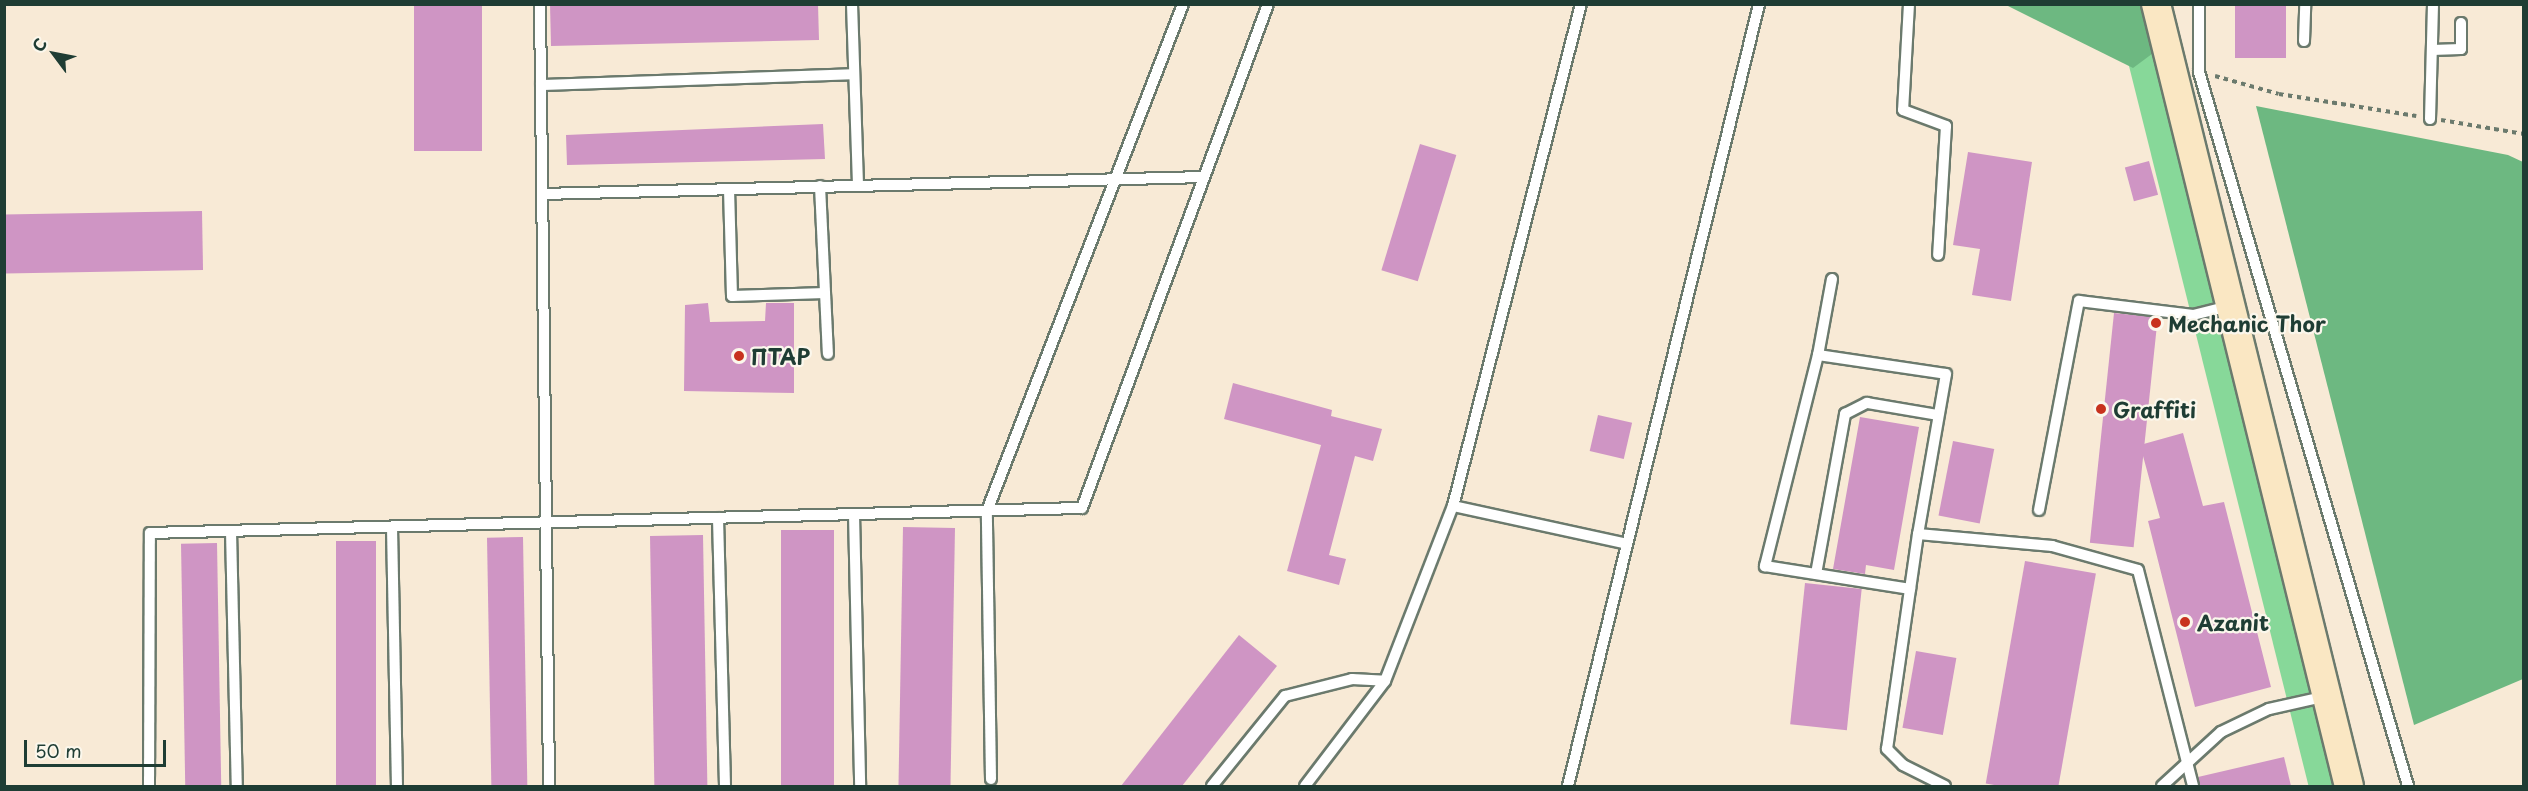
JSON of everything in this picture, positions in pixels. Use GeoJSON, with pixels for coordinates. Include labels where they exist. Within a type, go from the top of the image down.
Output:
{"type":"FeatureCollection","features":[{"type":"Feature","properties":{"kind":"main road"},"geometry":{"type":"LineString","coordinates":[[2156,4],[2349,786]]}},
{"type":"Feature","properties":{"kind":"lane"},"geometry":{"type":"LineString","coordinates":[[540,4],[549,786]]}},
{"type":"Feature","properties":{"kind":"lane"},"geometry":{"type":"LineString","coordinates":[[852,4],[858,185]]}},
{"type":"Feature","properties":{"kind":"lane"},"geometry":{"type":"LineString","coordinates":[[991,779],[987,511],[1183,4]]}},
{"type":"Feature","properties":{"kind":"lane"},"geometry":{"type":"LineString","coordinates":[[149,786],[150,533],[1082,508],[1268,4]]}},
{"type":"Feature","properties":{"kind":"lane"},"geometry":{"type":"LineString","coordinates":[[1305,786],[1385,681],[1453,506],[1581,4]]}},
{"type":"Feature","properties":{"kind":"lane"},"geometry":{"type":"LineString","coordinates":[[1568,786],[1759,4]]}},
{"type":"Feature","properties":{"kind":"lane"},"geometry":{"type":"LineString","coordinates":[[1909,4],[1903,110],[1946,126],[1938,255]]}},
{"type":"Feature","properties":{"kind":"lane"},"geometry":{"type":"LineString","coordinates":[[2199,4],[2199,72],[2408,786]]}},
{"type":"Feature","properties":{"kind":"lane"},"geometry":{"type":"LineString","coordinates":[[2304,41],[2305,4]]}},
{"type":"Feature","properties":{"kind":"lane"},"geometry":{"type":"LineString","coordinates":[[2430,118],[2433,4]]}},
{"type":"Feature","properties":{"kind":"lane"},"geometry":{"type":"LineString","coordinates":[[2432,50],[2461,49],[2462,23]]}},
{"type":"Feature","properties":{"kind":"lane"},"geometry":{"type":"LineString","coordinates":[[541,85],[854,74]]}},
{"type":"Feature","properties":{"kind":"lane"},"geometry":{"type":"LineString","coordinates":[[542,194],[1204,177]]}},
{"type":"Feature","properties":{"kind":"lane"},"geometry":{"type":"LineString","coordinates":[[820,186],[828,354]]}},
{"type":"Feature","properties":{"kind":"lane"},"geometry":{"type":"LineString","coordinates":[[729,189],[732,296],[825,293]]}},
{"type":"Feature","properties":{"kind":"lane"},"geometry":{"type":"LineString","coordinates":[[1832,279],[1818,355],[1765,566],[1910,589]]}},
{"type":"Feature","properties":{"kind":"lane"},"geometry":{"type":"LineString","coordinates":[[2039,510],[2079,301],[2193,315],[2229,306]]}},
{"type":"Feature","properties":{"kind":"lane"},"geometry":{"type":"LineString","coordinates":[[1818,355],[1946,374],[1918,534],[1887,749],[1903,765],[1945,786]]}},
{"type":"Feature","properties":{"kind":"lane"},"geometry":{"type":"LineString","coordinates":[[1816,574],[1845,414],[1867,403],[1938,415]]}},
{"type":"Feature","properties":{"kind":"lane"},"geometry":{"type":"LineString","coordinates":[[1453,506],[1627,544]]}},
{"type":"Feature","properties":{"kind":"lane"},"geometry":{"type":"LineString","coordinates":[[854,514],[860,786]]}},
{"type":"Feature","properties":{"kind":"lane"},"geometry":{"type":"LineString","coordinates":[[718,518],[725,786]]}},
{"type":"Feature","properties":{"kind":"lane"},"geometry":{"type":"LineString","coordinates":[[392,527],[397,786]]}},
{"type":"Feature","properties":{"kind":"lane"},"geometry":{"type":"LineString","coordinates":[[231,531],[237,786]]}},
{"type":"Feature","properties":{"kind":"lane"},"geometry":{"type":"LineString","coordinates":[[1918,534],[2052,546],[2138,570],[2193,786]]}},
{"type":"Feature","properties":{"kind":"lane"},"geometry":{"type":"LineString","coordinates":[[1212,786],[1285,696],[1352,679],[1385,681]]}},
{"type":"Feature","properties":{"kind":"lane"},"geometry":{"type":"LineString","coordinates":[[2162,786],[2231,727],[2270,709],[2327,696]]}},
{"type":"Feature","properties":{"kind":"path"},"geometry":{"type":"LineString","coordinates":[[2199,72],[2279,94],[2523,134]]}},
{"type":"Feature","properties":{"kind":"green space"},"geometry":{"type":"Polygon","coordinates":[[[2006,5],[2156,5],[2164,45],[2133,68],[2006,5]]]}},
{"type":"Feature","properties":{"kind":"green space"},"geometry":{"type":"Polygon","coordinates":[[[2164,45],[2349,786],[2309,786],[2126,54],[2164,45]]]}},
{"type":"Feature","properties":{"kind":"green space"},"geometry":{"type":"Polygon","coordinates":[[[2256,106],[2508,155],[2523,162],[2523,679],[2414,725],[2256,106]]]}},
{"type":"Feature","properties":{"kind":"building"},"geometry":{"type":"Polygon","coordinates":[[[414,4],[482,4],[482,151],[414,151],[414,4]]]}},
{"type":"Feature","properties":{"kind":"building"},"geometry":{"type":"Polygon","coordinates":[[[550,4],[818,4],[819,40],[551,46],[550,4]]]}},
{"type":"Feature","properties":{"kind":"building"},"geometry":{"type":"Polygon","coordinates":[[[2235,4],[2286,4],[2286,58],[2235,58],[2235,4]]]}},
{"type":"Feature","properties":{"kind":"building"},"geometry":{"type":"Polygon","coordinates":[[[823,124],[825,159],[567,165],[566,135],[823,124]]]}},
{"type":"Feature","properties":{"kind":"building"},"geometry":{"type":"Polygon","coordinates":[[[1420,144],[1456,155],[1418,281],[1381,270],[1420,144]]]}},
{"type":"Feature","properties":{"kind":"building"},"geometry":{"type":"Polygon","coordinates":[[[1968,152],[2032,162],[2011,301],[1972,295],[1980,249],[1953,245],[1968,152]]]}},
{"type":"Feature","properties":{"kind":"building"},"geometry":{"type":"Polygon","coordinates":[[[2149,161],[2158,195],[2134,201],[2125,167],[2149,161]]]}},
{"type":"Feature","properties":{"kind":"building"},"geometry":{"type":"Polygon","coordinates":[[[202,211],[203,270],[5,273],[4,214],[202,211]]]}},
{"type":"Feature","properties":{"kind":"building","name":"ПТАР"},"geometry":{"type":"Polygon","coordinates":[[[708,303],[710,322],[765,321],[766,303],[794,303],[794,393],[684,391],[685,305],[708,303]]]}},
{"type":"Feature","properties":{"kind":"building"},"geometry":{"type":"Polygon","coordinates":[[[2114,313],[2158,318],[2134,547],[2090,543],[2114,313]]]}},
{"type":"Feature","properties":{"kind":"building"},"geometry":{"type":"Polygon","coordinates":[[[1233,383],[1332,410],[1331,416],[1382,429],[1373,461],[1355,456],[1329,555],[1346,559],[1339,585],[1287,571],[1321,445],[1224,419],[1233,383]]]}},
{"type":"Feature","properties":{"kind":"building"},"geometry":{"type":"Polygon","coordinates":[[[1598,415],[1632,423],[1624,459],[1590,451],[1598,415]]]}},
{"type":"Feature","properties":{"kind":"building"},"geometry":{"type":"Polygon","coordinates":[[[1860,417],[1919,427],[1894,570],[1866,565],[1865,574],[1833,569],[1860,417]]]}},
{"type":"Feature","properties":{"kind":"building"},"geometry":{"type":"Polygon","coordinates":[[[2183,433],[2203,506],[2224,502],[2271,687],[2195,707],[2148,521],[2160,518],[2140,445],[2183,433]]]}},
{"type":"Feature","properties":{"kind":"building"},"geometry":{"type":"Polygon","coordinates":[[[1953,441],[1994,449],[1980,524],[1938,516],[1953,441]]]}},
{"type":"Feature","properties":{"kind":"building"},"geometry":{"type":"Polygon","coordinates":[[[903,527],[955,528],[950,786],[898,786],[903,527]]]}},
{"type":"Feature","properties":{"kind":"building"},"geometry":{"type":"Polygon","coordinates":[[[781,530],[834,530],[834,786],[781,786],[781,530]]]}},
{"type":"Feature","properties":{"kind":"building"},"geometry":{"type":"Polygon","coordinates":[[[703,535],[707,786],[654,786],[650,536],[703,535]]]}},
{"type":"Feature","properties":{"kind":"building"},"geometry":{"type":"Polygon","coordinates":[[[523,537],[527,786],[491,786],[487,538],[523,537]]]}},
{"type":"Feature","properties":{"kind":"building"},"geometry":{"type":"Polygon","coordinates":[[[336,541],[376,541],[376,786],[336,786],[336,541]]]}},
{"type":"Feature","properties":{"kind":"building"},"geometry":{"type":"Polygon","coordinates":[[[217,543],[221,786],[185,786],[181,544],[217,543]]]}},
{"type":"Feature","properties":{"kind":"building"},"geometry":{"type":"Polygon","coordinates":[[[2025,561],[2096,574],[2058,786],[2000,786],[1986,784],[2025,561]]]}},
{"type":"Feature","properties":{"kind":"building"},"geometry":{"type":"Polygon","coordinates":[[[1805,583],[1862,589],[1847,730],[1790,724],[1805,583]]]}},
{"type":"Feature","properties":{"kind":"building"},"geometry":{"type":"Polygon","coordinates":[[[1239,635],[1277,666],[1182,786],[1121,786],[1239,635]]]}},
{"type":"Feature","properties":{"kind":"building"},"geometry":{"type":"Polygon","coordinates":[[[1916,651],[1956,658],[1943,735],[1902,728],[1916,651]]]}},
{"type":"Feature","properties":{"kind":"building"},"geometry":{"type":"Polygon","coordinates":[[[2284,757],[2291,786],[2200,786],[2198,777],[2284,757]]]}},
{"type":"Feature","properties":{"kind":"place","name":"Mechanic Thor"},"geometry":{"type":"Point","coordinates":[2156,323]}},
{"type":"Feature","properties":{"kind":"place","name":"ПТАР"},"geometry":{"type":"Point","coordinates":[739,356]}},
{"type":"Feature","properties":{"kind":"place","name":"Graffiti"},"geometry":{"type":"Point","coordinates":[2101,409]}},
{"type":"Feature","properties":{"kind":"place","name":"Azanit"},"geometry":{"type":"Point","coordinates":[2185,622]}}]}
